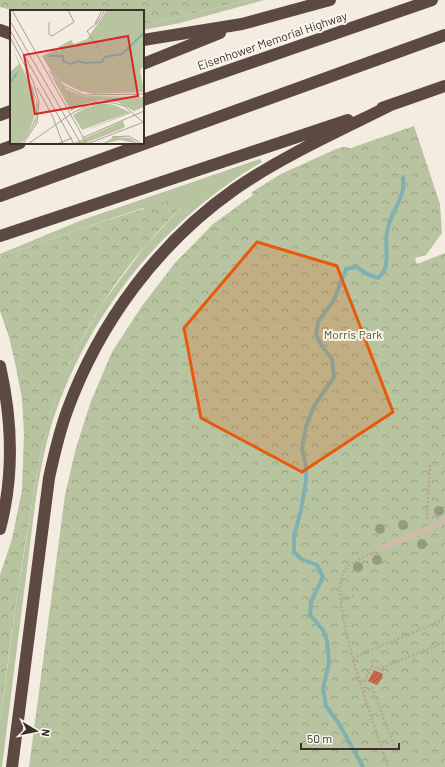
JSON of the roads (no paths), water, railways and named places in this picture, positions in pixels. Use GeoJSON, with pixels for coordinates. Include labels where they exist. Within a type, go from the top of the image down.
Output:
{"type":"FeatureCollection","features":[{"type":"Feature","properties":{"kind":"highway"},"geometry":{"type":"LineString","coordinates":[[144,40],[242,24],[330,0]]}},
{"type":"Feature","properties":{"kind":"highway","name":"Eisenhower Memorial Highway"},"geometry":{"type":"LineString","coordinates":[[144,100],[432,0]]}},
{"type":"Feature","properties":{"kind":"highway"},"geometry":{"type":"LineString","coordinates":[[144,64],[242,24]]}},
{"type":"Feature","properties":{"kind":"highway"},"geometry":{"type":"LineString","coordinates":[[0,30],[10,34]]}},
{"type":"Feature","properties":{"kind":"highway"},"geometry":{"type":"LineString","coordinates":[[144,144],[445,35]]}},
{"type":"Feature","properties":{"kind":"highway"},"geometry":{"type":"LineString","coordinates":[[0,236],[445,86]]}},
{"type":"Feature","properties":{"kind":"highway"},"geometry":{"type":"LineString","coordinates":[[12,767],[49,478],[57,444],[80,378],[111,320],[135,286],[172,243],[200,216],[235,189],[267,168],[389,106]]}},
{"type":"Feature","properties":{"kind":"highway"},"geometry":{"type":"LineString","coordinates":[[0,115],[10,111]]}},
{"type":"Feature","properties":{"kind":"highway"},"geometry":{"type":"LineString","coordinates":[[0,150],[17,144]]}},
{"type":"Feature","properties":{"kind":"highway"},"geometry":{"type":"LineString","coordinates":[[0,196],[144,144]]}},
{"type":"Feature","properties":{"kind":"highway"},"geometry":{"type":"LineString","coordinates":[[0,366],[8,414],[10,450],[8,485],[0,529]]}},
{"type":"Feature","properties":{"kind":"lane"},"geometry":{"type":"LineString","coordinates":[[382,548],[445,521]]}},
{"type":"Feature","properties":{"kind":"waterway"},"geometry":{"type":"LineString","coordinates":[[363,767],[339,724],[326,706],[323,689],[329,663],[327,641],[323,630],[310,615],[311,602],[323,577],[317,565],[301,559],[294,552],[294,536],[301,510],[306,481],[306,467],[302,448],[306,427],[314,406],[334,377],[332,359],[316,335],[318,322],[334,300],[346,269],[357,267],[367,274],[378,278],[382,274],[387,257],[386,238],[388,226],[402,195],[403,177]]}},
{"type":"Feature","properties":{"kind":"park label","name":"Morris Park"},"geometry":{"type":"Point","coordinates":[353,334]}}]}
